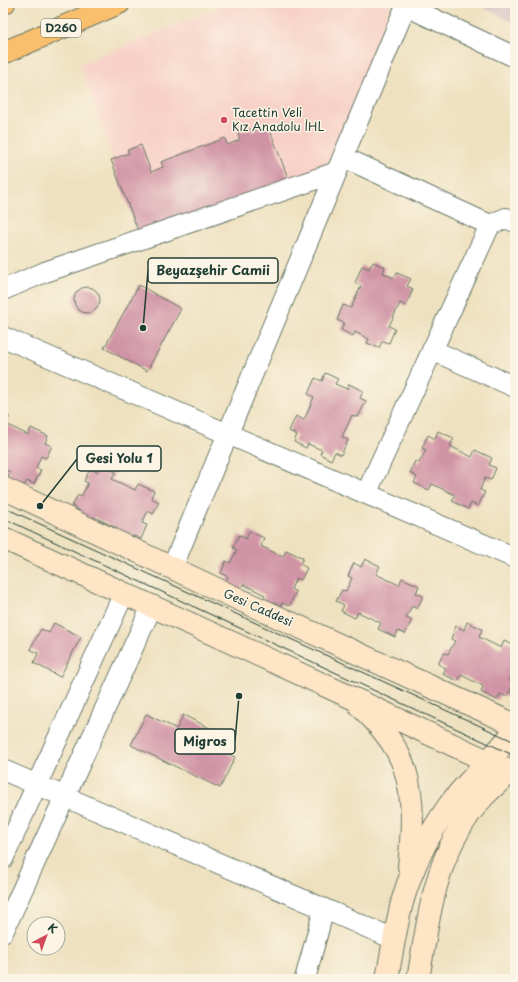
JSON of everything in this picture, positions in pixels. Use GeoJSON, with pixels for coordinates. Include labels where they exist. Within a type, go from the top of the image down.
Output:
{"type":"FeatureCollection","features":[{"type":"Feature","properties":{"kind":"highway","name":"D260"},"geometry":{"type":"LineString","coordinates":[[3,53],[119,3]]}},
{"type":"Feature","properties":{"kind":"main road","name":"Gesi Caddesi"},"geometry":{"type":"LineString","coordinates":[[3,488],[172,568],[515,725]]}},
{"type":"Feature","properties":{"kind":"main road"},"geometry":{"type":"LineString","coordinates":[[3,538],[488,761],[514,771],[484,796],[472,810],[449,847],[436,882],[418,979]]}},
{"type":"Feature","properties":{"kind":"main road"},"geometry":{"type":"LineString","coordinates":[[348,696],[385,734],[400,757],[405,770],[411,801],[412,819],[410,859],[387,979]]}},
{"type":"Feature","properties":{"kind":"main road"},"geometry":{"type":"LineString","coordinates":[[403,898],[417,862],[435,827],[450,803],[468,781],[515,731]]}},
{"type":"Feature","properties":{"kind":"street"},"geometry":{"type":"LineString","coordinates":[[172,568],[406,4],[515,57]]}},
{"type":"Feature","properties":{"kind":"street"},"geometry":{"type":"LineString","coordinates":[[3,290],[45,272],[340,165],[490,225]]}},
{"type":"Feature","properties":{"kind":"street"},"geometry":{"type":"LineString","coordinates":[[366,494],[490,225],[506,218],[515,222]]}},
{"type":"Feature","properties":{"kind":"street"},"geometry":{"type":"LineString","coordinates":[[3,338],[515,558]]}},
{"type":"Feature","properties":{"kind":"street"},"geometry":{"type":"LineString","coordinates":[[432,350],[515,387]]}},
{"type":"Feature","properties":{"kind":"street"},"geometry":{"type":"LineString","coordinates":[[3,859],[124,593]]}},
{"type":"Feature","properties":{"kind":"street"},"geometry":{"type":"LineString","coordinates":[[3,932],[152,606]]}},
{"type":"Feature","properties":{"kind":"street"},"geometry":{"type":"LineString","coordinates":[[3,770],[394,939]]}},
{"type":"Feature","properties":{"kind":"street"},"geometry":{"type":"LineString","coordinates":[[305,979],[324,909]]}},
{"type":"Feature","properties":{"kind":"shaded area","name":"Tacettin Veli Kız Anadolu İHL"},"geometry":{"type":"Polygon","coordinates":[[[229,3],[391,3],[327,175],[140,236],[80,64],[229,3]]]}},
{"type":"Feature","properties":{"kind":"shaded area"},"geometry":{"type":"Polygon","coordinates":[[[474,3],[515,3],[515,23],[474,3]]]}},
{"type":"Feature","properties":{"kind":"building"},"geometry":{"type":"Polygon","coordinates":[[[268,125],[288,178],[140,236],[111,160],[129,153],[127,150],[141,145],[151,172],[163,167],[161,162],[225,138],[227,145],[240,140],[238,133],[250,129],[252,132],[268,125]]]}},
{"type":"Feature","properties":{"kind":"building"},"geometry":{"type":"Polygon","coordinates":[[[373,262],[385,267],[383,273],[394,278],[397,273],[411,279],[407,286],[413,289],[406,306],[400,303],[389,326],[395,329],[389,343],[382,341],[379,348],[367,343],[369,339],[355,332],[353,336],[341,330],[344,323],[337,320],[343,305],[351,308],[361,286],[355,283],[362,266],[369,269],[373,262]]]}},
{"type":"Feature","properties":{"kind":"building"},"geometry":{"type":"Polygon","coordinates":[[[139,285],[181,309],[147,371],[104,348],[139,285]]]}},
{"type":"Feature","properties":{"kind":"building"},"geometry":{"type":"Polygon","coordinates":[[[87,287],[96,291],[100,300],[96,309],[87,313],[78,309],[74,300],[78,291],[87,287]]]}},
{"type":"Feature","properties":{"kind":"building"},"geometry":{"type":"Polygon","coordinates":[[[325,373],[338,379],[335,384],[347,389],[349,384],[363,391],[360,398],[366,401],[358,417],[352,415],[342,437],[348,440],[341,455],[335,452],[331,460],[320,454],[322,450],[308,444],[306,448],[294,442],[297,435],[289,431],[296,416],[304,420],[314,397],[308,394],[315,378],[322,381],[325,373]]]}},
{"type":"Feature","properties":{"kind":"building"},"geometry":{"type":"Polygon","coordinates":[[[3,413],[9,416],[6,424],[28,435],[31,428],[48,436],[45,443],[52,446],[46,458],[41,456],[36,468],[41,470],[34,484],[27,481],[24,486],[8,478],[10,472],[3,469],[3,413]]]}},
{"type":"Feature","properties":{"kind":"building"},"geometry":{"type":"Polygon","coordinates":[[[438,431],[454,438],[450,446],[472,457],[475,450],[492,458],[489,465],[496,468],[491,480],[485,478],[480,490],[485,492],[478,506],[471,503],[468,509],[452,501],[455,495],[432,484],[429,490],[414,483],[417,477],[410,473],[415,461],[419,463],[426,450],[422,448],[428,435],[435,439],[438,431]]]}},
{"type":"Feature","properties":{"kind":"building"},"geometry":{"type":"Polygon","coordinates":[[[101,464],[116,472],[112,479],[135,490],[138,484],[154,491],[151,498],[159,502],[153,514],[148,511],[142,523],[147,525],[141,539],[134,536],[131,542],[114,534],[117,528],[94,517],[91,523],[77,516],[79,510],[72,506],[78,495],[81,497],[88,483],[84,481],[90,469],[97,472],[101,464]]]}},
{"type":"Feature","properties":{"kind":"building"},"geometry":{"type":"Polygon","coordinates":[[[249,531],[264,538],[261,546],[283,557],[286,550],[303,558],[300,564],[307,568],[301,580],[296,578],[291,589],[296,592],[289,606],[282,603],[279,608],[263,600],[265,595],[243,584],[240,590],[225,583],[228,577],[221,573],[226,561],[230,563],[237,550],[233,548],[239,535],[246,539],[249,531]]]}},
{"type":"Feature","properties":{"kind":"building"},"geometry":{"type":"Polygon","coordinates":[[[365,559],[380,566],[376,574],[399,585],[402,578],[419,586],[416,593],[423,596],[417,609],[412,606],[406,618],[412,620],[405,634],[398,631],[395,637],[378,629],[381,623],[358,612],[355,618],[341,611],[344,605],[336,601],[342,590],[346,591],[352,578],[348,576],[354,563],[361,567],[365,559]]]}},
{"type":"Feature","properties":{"kind":"building"},"geometry":{"type":"Polygon","coordinates":[[[467,622],[482,629],[479,637],[501,648],[504,641],[515,646],[515,669],[509,681],[514,683],[507,697],[500,694],[497,700],[481,692],[483,686],[461,675],[458,681],[443,674],[446,668],[438,664],[444,653],[448,654],[455,641],[451,639],[456,626],[464,630],[467,622]]]}},
{"type":"Feature","properties":{"kind":"building"},"geometry":{"type":"Polygon","coordinates":[[[54,623],[81,637],[60,677],[34,663],[38,653],[30,649],[41,629],[49,633],[54,623]]]}},
{"type":"Feature","properties":{"kind":"building"},"geometry":{"type":"Polygon","coordinates":[[[146,714],[177,729],[183,715],[216,731],[209,744],[235,757],[220,788],[131,745],[146,714]]]}},
{"type":"Feature","properties":{"kind":"tram line"},"geometry":{"type":"LineString","coordinates":[[3,507],[515,742]]}},
{"type":"Feature","properties":{"kind":"tram line"},"geometry":{"type":"LineString","coordinates":[[3,518],[515,756]]}},
{"type":"Feature","properties":{"kind":"place","name":"Tacettin Veli Kız Anadolu İHL"},"geometry":{"type":"Point","coordinates":[224,120]}},
{"type":"Feature","properties":{"kind":"place","name":"Beyazşehir Camii"},"geometry":{"type":"Point","coordinates":[143,328]}},
{"type":"Feature","properties":{"kind":"place","name":"Gesi Yolu 1"},"geometry":{"type":"Point","coordinates":[40,506]}},
{"type":"Feature","properties":{"kind":"place","name":"Migros"},"geometry":{"type":"Point","coordinates":[239,696]}}]}
